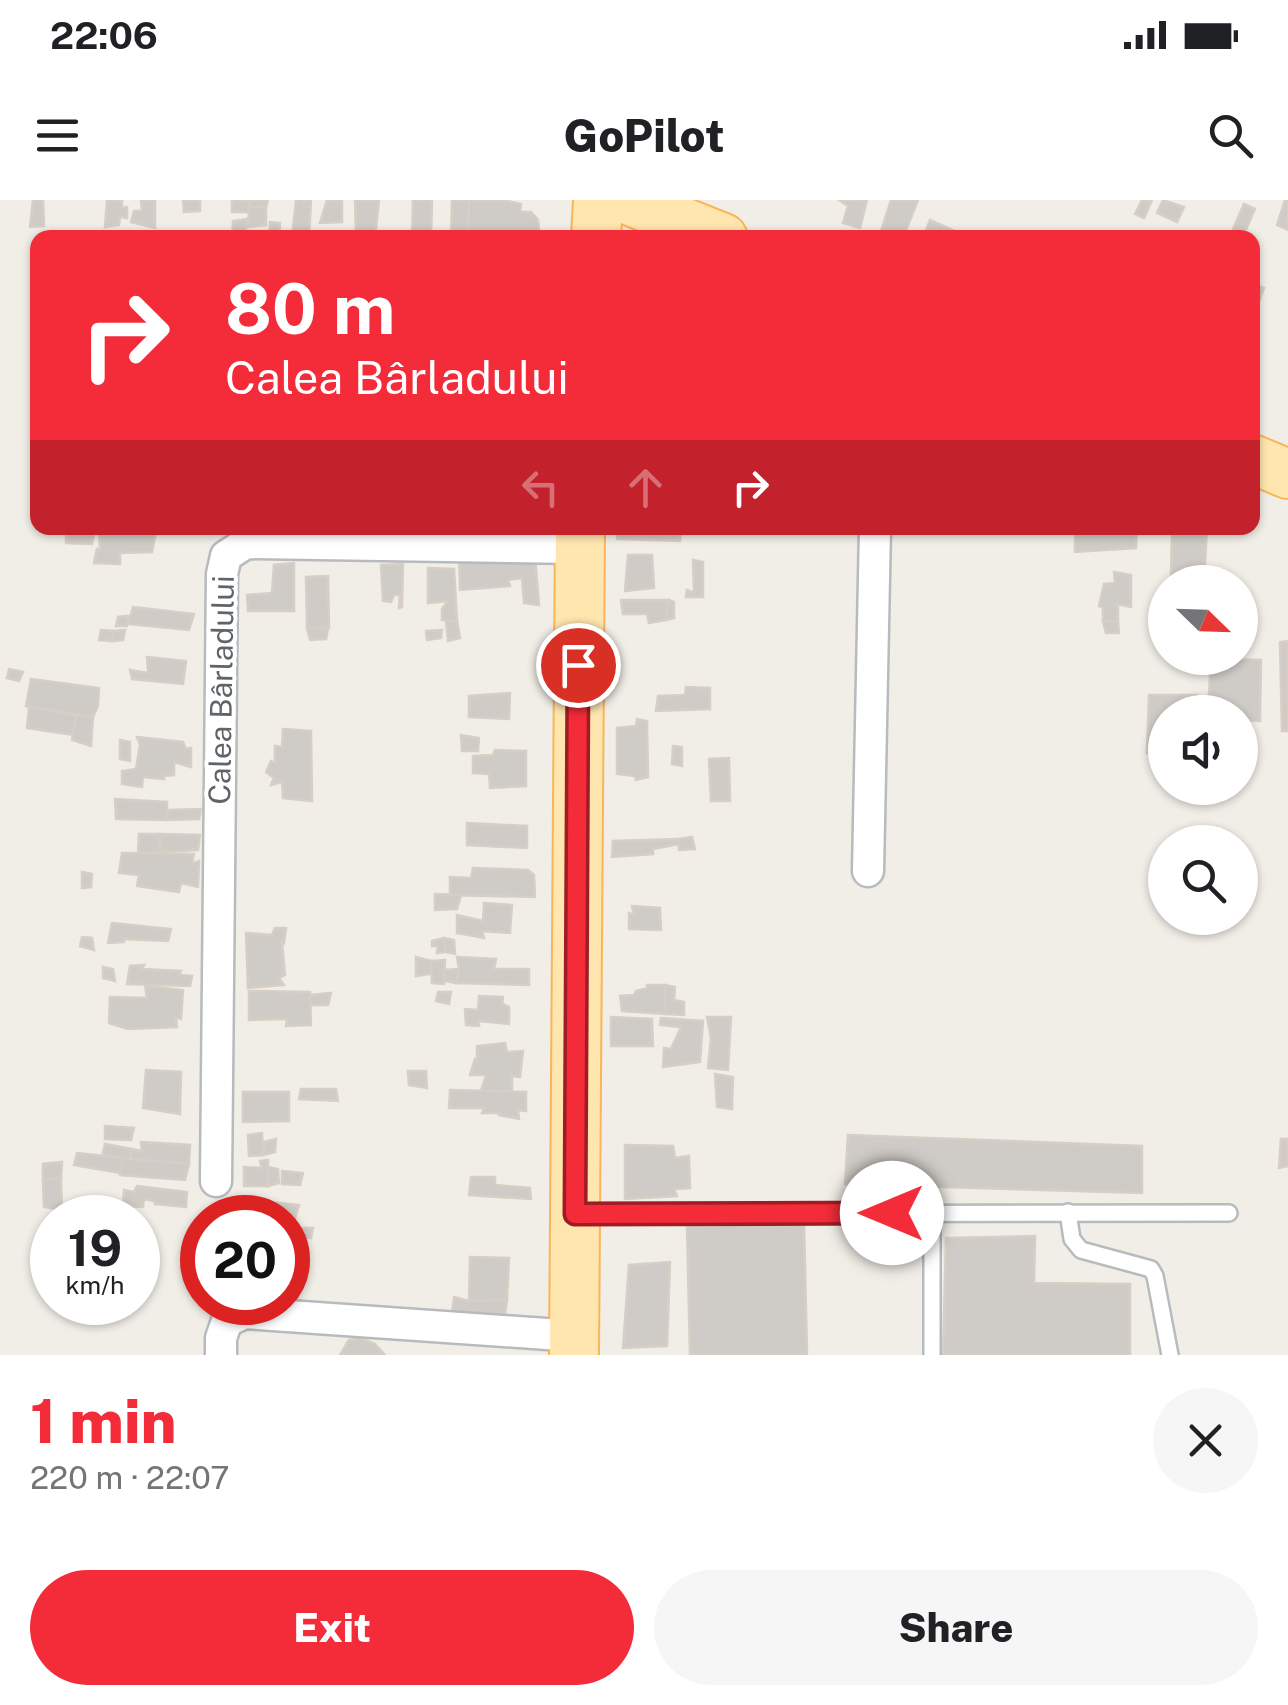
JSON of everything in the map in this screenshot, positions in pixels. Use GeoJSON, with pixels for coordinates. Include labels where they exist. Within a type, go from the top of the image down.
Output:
{"type":"FeatureCollection","features":[{"type":"Feature","properties":{"kind":"main road"},"geometry":{"type":"LineString","coordinates":[[596,230],[598,200]]}},
{"type":"Feature","properties":{"kind":"main road"},"geometry":{"type":"LineString","coordinates":[[628,200],[702,230]]}},
{"type":"Feature","properties":{"kind":"main road"},"geometry":{"type":"LineString","coordinates":[[1260,462],[1288,474]]}},
{"type":"Feature","properties":{"kind":"main road","name":"Calea Bârladului"},"geometry":{"type":"LineString","coordinates":[[574,1346],[579,538]]}},
{"type":"Feature","properties":{"kind":"street"},"geometry":{"type":"LineString","coordinates":[[868,871],[875,535]]}},
{"type":"Feature","properties":{"kind":"street","name":"Calea Bârladului"},"geometry":{"type":"LineString","coordinates":[[216,1181],[222,574],[226,556],[246,543],[579,538]]}},
{"type":"Feature","properties":{"kind":"street"},"geometry":{"type":"LineString","coordinates":[[221,1355],[220,1338],[227,1322],[245,1312],[574,1346]]}},
{"type":"Feature","properties":{"kind":"lane"},"geometry":{"type":"LineString","coordinates":[[1068,1212],[1072,1239],[1082,1250],[1152,1269],[1170,1355]]}},
{"type":"Feature","properties":{"kind":"lane"},"geometry":{"type":"LineString","coordinates":[[932,1213],[932,1355]]}},
{"type":"Feature","properties":{"kind":"lane"},"geometry":{"type":"LineString","coordinates":[[575,1214],[1229,1213]]}},
{"type":"Feature","properties":{"kind":"building"},"geometry":{"type":"Polygon","coordinates":[[[33,200],[43,200],[44,226],[30,227],[33,200]]]}},
{"type":"Feature","properties":{"kind":"building"},"geometry":{"type":"Polygon","coordinates":[[[107,200],[122,200],[122,208],[127,207],[127,218],[120,217],[119,225],[105,227],[107,200]]]}},
{"type":"Feature","properties":{"kind":"building"},"geometry":{"type":"Polygon","coordinates":[[[141,200],[155,200],[155,228],[131,222],[134,211],[142,211],[141,200]]]}},
{"type":"Feature","properties":{"kind":"building"},"geometry":{"type":"Polygon","coordinates":[[[200,200],[200,211],[184,212],[183,201],[200,200]]]}},
{"type":"Feature","properties":{"kind":"building"},"geometry":{"type":"Polygon","coordinates":[[[232,200],[250,200],[248,212],[232,212],[232,200]]]}},
{"type":"Feature","properties":{"kind":"building"},"geometry":{"type":"Polygon","coordinates":[[[250,200],[268,200],[266,207],[250,207],[250,200]]]}},
{"type":"Feature","properties":{"kind":"building"},"geometry":{"type":"Polygon","coordinates":[[[296,200],[311,200],[309,230],[293,230],[296,200]]]}},
{"type":"Feature","properties":{"kind":"building"},"geometry":{"type":"Polygon","coordinates":[[[327,200],[342,200],[342,222],[320,223],[327,200]]]}},
{"type":"Feature","properties":{"kind":"building"},"geometry":{"type":"Polygon","coordinates":[[[355,200],[379,200],[376,230],[356,230],[355,200]]]}},
{"type":"Feature","properties":{"kind":"building"},"geometry":{"type":"Polygon","coordinates":[[[413,200],[432,200],[431,230],[412,230],[413,200]]]}},
{"type":"Feature","properties":{"kind":"building"},"geometry":{"type":"Polygon","coordinates":[[[452,200],[469,200],[468,230],[451,230],[452,200]]]}},
{"type":"Feature","properties":{"kind":"building"},"geometry":{"type":"Polygon","coordinates":[[[469,200],[502,200],[521,204],[520,212],[531,212],[538,220],[539,230],[468,230],[469,200]]]}},
{"type":"Feature","properties":{"kind":"building"},"geometry":{"type":"Polygon","coordinates":[[[839,200],[867,200],[860,228],[843,223],[848,206],[839,200]]]}},
{"type":"Feature","properties":{"kind":"building"},"geometry":{"type":"Polygon","coordinates":[[[891,200],[918,200],[906,230],[882,230],[891,200]]]}},
{"type":"Feature","properties":{"kind":"building"},"geometry":{"type":"Polygon","coordinates":[[[1142,200],[1152,200],[1144,218],[1135,214],[1142,200]]]}},
{"type":"Feature","properties":{"kind":"building"},"geometry":{"type":"Polygon","coordinates":[[[1163,200],[1184,207],[1177,222],[1157,213],[1163,200]]]}},
{"type":"Feature","properties":{"kind":"building"},"geometry":{"type":"Polygon","coordinates":[[[1288,200],[1288,230],[1277,225],[1288,200]]]}},
{"type":"Feature","properties":{"kind":"building"},"geometry":{"type":"Polygon","coordinates":[[[1244,204],[1255,209],[1246,230],[1233,229],[1244,204]]]}},
{"type":"Feature","properties":{"kind":"building"},"geometry":{"type":"Polygon","coordinates":[[[250,207],[266,207],[266,225],[247,227],[250,207]]]}},
{"type":"Feature","properties":{"kind":"building"},"geometry":{"type":"Polygon","coordinates":[[[247,219],[246,230],[232,230],[233,221],[247,219]]]}},
{"type":"Feature","properties":{"kind":"building"},"geometry":{"type":"Polygon","coordinates":[[[930,220],[952,230],[926,230],[930,220]]]}},
{"type":"Feature","properties":{"kind":"building"},"geometry":{"type":"Polygon","coordinates":[[[270,222],[280,223],[280,230],[270,230],[270,222]]]}},
{"type":"Feature","properties":{"kind":"building"},"geometry":{"type":"Polygon","coordinates":[[[66,535],[94,535],[92,544],[66,543],[66,535]]]}},
{"type":"Feature","properties":{"kind":"building"},"geometry":{"type":"Polygon","coordinates":[[[99,535],[155,535],[152,552],[120,553],[120,564],[94,563],[97,549],[100,550],[99,535]]]}},
{"type":"Feature","properties":{"kind":"building"},"geometry":{"type":"Polygon","coordinates":[[[617,535],[680,535],[680,541],[617,539],[617,535]]]}},
{"type":"Feature","properties":{"kind":"building"},"geometry":{"type":"Polygon","coordinates":[[[1075,535],[1137,535],[1136,548],[1075,552],[1075,535]]]}},
{"type":"Feature","properties":{"kind":"building"},"geometry":{"type":"Polygon","coordinates":[[[1172,535],[1207,535],[1205,565],[1171,565],[1172,535]]]}},
{"type":"Feature","properties":{"kind":"building"},"geometry":{"type":"Polygon","coordinates":[[[459,553],[535,555],[539,605],[524,603],[522,578],[508,580],[510,586],[460,590],[459,553]]]}},
{"type":"Feature","properties":{"kind":"building"},"geometry":{"type":"Polygon","coordinates":[[[628,555],[652,555],[654,588],[625,591],[628,555]]]}},
{"type":"Feature","properties":{"kind":"building"},"geometry":{"type":"Polygon","coordinates":[[[693,560],[703,562],[703,597],[686,597],[687,590],[694,593],[693,560]]]}},
{"type":"Feature","properties":{"kind":"building"},"geometry":{"type":"Polygon","coordinates":[[[294,563],[294,611],[248,611],[247,595],[272,593],[274,565],[294,563]]]}},
{"type":"Feature","properties":{"kind":"building"},"geometry":{"type":"Polygon","coordinates":[[[403,564],[399,608],[400,595],[394,595],[391,602],[383,601],[381,565],[403,564]]]}},
{"type":"Feature","properties":{"kind":"building"},"geometry":{"type":"Polygon","coordinates":[[[428,568],[454,569],[457,621],[442,620],[442,609],[448,601],[428,603],[428,568]]]}},
{"type":"Feature","properties":{"kind":"building"},"geometry":{"type":"Polygon","coordinates":[[[1114,572],[1131,575],[1131,607],[1118,604],[1118,622],[1103,621],[1103,608],[1099,606],[1104,584],[1115,583],[1114,572]]]}},
{"type":"Feature","properties":{"kind":"building"},"geometry":{"type":"Polygon","coordinates":[[[328,576],[329,627],[307,628],[306,577],[328,576]]]}},
{"type":"Feature","properties":{"kind":"building"},"geometry":{"type":"Polygon","coordinates":[[[621,600],[669,600],[666,620],[649,623],[647,614],[623,614],[621,600]]]}},
{"type":"Feature","properties":{"kind":"building"},"geometry":{"type":"Polygon","coordinates":[[[669,600],[674,602],[674,618],[666,620],[669,600]]]}},
{"type":"Feature","properties":{"kind":"building"},"geometry":{"type":"Polygon","coordinates":[[[133,607],[194,614],[189,630],[128,624],[133,607]]]}},
{"type":"Feature","properties":{"kind":"building"},"geometry":{"type":"Polygon","coordinates":[[[128,616],[127,626],[116,626],[118,617],[128,616]]]}},
{"type":"Feature","properties":{"kind":"building"},"geometry":{"type":"Polygon","coordinates":[[[446,621],[457,621],[460,638],[448,641],[446,621]]]}},
{"type":"Feature","properties":{"kind":"building"},"geometry":{"type":"Polygon","coordinates":[[[1103,621],[1118,622],[1119,633],[1106,633],[1103,621]]]}},
{"type":"Feature","properties":{"kind":"building"},"geometry":{"type":"Polygon","coordinates":[[[307,628],[328,629],[326,639],[310,640],[307,628]]]}},
{"type":"Feature","properties":{"kind":"building"},"geometry":{"type":"Polygon","coordinates":[[[101,630],[114,631],[112,641],[99,640],[101,630]]]}},
{"type":"Feature","properties":{"kind":"building"},"geometry":{"type":"Polygon","coordinates":[[[125,630],[123,640],[112,641],[114,631],[125,630]]]}},
{"type":"Feature","properties":{"kind":"building"},"geometry":{"type":"Polygon","coordinates":[[[442,630],[441,638],[427,640],[426,631],[442,630]]]}},
{"type":"Feature","properties":{"kind":"building"},"geometry":{"type":"Polygon","coordinates":[[[1288,641],[1288,731],[1282,731],[1280,642],[1288,641]]]}},
{"type":"Feature","properties":{"kind":"building"},"geometry":{"type":"Polygon","coordinates":[[[147,657],[186,661],[183,684],[132,679],[130,670],[148,673],[147,657]]]}},
{"type":"Feature","properties":{"kind":"building"},"geometry":{"type":"Polygon","coordinates":[[[1261,660],[1260,721],[1258,695],[1209,695],[1210,675],[1258,675],[1261,660]]]}},
{"type":"Feature","properties":{"kind":"building"},"geometry":{"type":"Polygon","coordinates":[[[9,669],[23,672],[19,681],[7,678],[9,669]]]}},
{"type":"Feature","properties":{"kind":"building"},"geometry":{"type":"Polygon","coordinates":[[[31,679],[99,688],[93,717],[26,706],[31,679]]]}},
{"type":"Feature","properties":{"kind":"building"},"geometry":{"type":"Polygon","coordinates":[[[686,687],[710,688],[710,709],[656,711],[658,696],[685,695],[686,687]]]}},
{"type":"Feature","properties":{"kind":"building"},"geometry":{"type":"Polygon","coordinates":[[[510,693],[509,719],[469,717],[469,696],[510,693]]]}},
{"type":"Feature","properties":{"kind":"building"},"geometry":{"type":"Polygon","coordinates":[[[29,707],[76,715],[74,735],[27,728],[29,707]]]}},
{"type":"Feature","properties":{"kind":"building"},"geometry":{"type":"Polygon","coordinates":[[[76,715],[93,717],[91,746],[72,740],[76,715]]]}},
{"type":"Feature","properties":{"kind":"building"},"geometry":{"type":"Polygon","coordinates":[[[637,719],[647,721],[648,777],[636,780],[635,776],[617,774],[617,728],[636,726],[637,719]]]}},
{"type":"Feature","properties":{"kind":"building"},"geometry":{"type":"Polygon","coordinates":[[[283,729],[311,731],[312,801],[283,798],[282,782],[271,785],[274,778],[266,772],[271,761],[275,763],[275,746],[282,747],[283,729]]]}},
{"type":"Feature","properties":{"kind":"building"},"geometry":{"type":"Polygon","coordinates":[[[461,735],[479,738],[478,751],[462,751],[461,735]]]}},
{"type":"Feature","properties":{"kind":"building"},"geometry":{"type":"Polygon","coordinates":[[[137,737],[183,742],[186,749],[191,748],[191,767],[174,762],[174,775],[163,776],[164,779],[143,777],[142,787],[122,784],[122,771],[136,769],[140,744],[137,737]]]}},
{"type":"Feature","properties":{"kind":"building"},"geometry":{"type":"Polygon","coordinates":[[[120,740],[130,742],[130,761],[120,759],[120,740]]]}},
{"type":"Feature","properties":{"kind":"building"},"geometry":{"type":"Polygon","coordinates":[[[673,746],[682,747],[682,766],[672,764],[673,746]]]}},
{"type":"Feature","properties":{"kind":"building"},"geometry":{"type":"Polygon","coordinates":[[[495,750],[526,751],[526,786],[490,788],[489,774],[473,773],[473,756],[493,755],[495,750]]]}},
{"type":"Feature","properties":{"kind":"building"},"geometry":{"type":"Polygon","coordinates":[[[729,758],[730,801],[711,801],[709,759],[729,758]]]}},
{"type":"Feature","properties":{"kind":"building"},"geometry":{"type":"Polygon","coordinates":[[[115,799],[167,802],[167,820],[116,819],[115,799]]]}},
{"type":"Feature","properties":{"kind":"building"},"geometry":{"type":"Polygon","coordinates":[[[201,809],[199,819],[167,820],[168,810],[201,809]]]}},
{"type":"Feature","properties":{"kind":"building"},"geometry":{"type":"Polygon","coordinates":[[[467,823],[527,826],[527,848],[467,845],[467,823]]]}},
{"type":"Feature","properties":{"kind":"building"},"geometry":{"type":"Polygon","coordinates":[[[139,834],[160,834],[160,852],[138,853],[139,834]]]}},
{"type":"Feature","properties":{"kind":"building"},"geometry":{"type":"Polygon","coordinates":[[[160,834],[200,835],[198,850],[160,852],[160,834]]]}},
{"type":"Feature","properties":{"kind":"building"},"geometry":{"type":"Polygon","coordinates":[[[692,837],[695,849],[679,850],[678,839],[692,837]]]}},
{"type":"Feature","properties":{"kind":"building"},"geometry":{"type":"Polygon","coordinates":[[[678,839],[679,844],[653,849],[653,854],[612,857],[613,841],[678,839]]]}},
{"type":"Feature","properties":{"kind":"building"},"geometry":{"type":"Polygon","coordinates":[[[122,853],[194,854],[192,864],[199,861],[198,887],[181,883],[179,892],[137,886],[139,875],[119,873],[122,853]]]}},
{"type":"Feature","properties":{"kind":"building"},"geometry":{"type":"Polygon","coordinates":[[[473,868],[528,870],[534,875],[535,897],[450,895],[450,877],[471,878],[473,868]]]}},
{"type":"Feature","properties":{"kind":"building"},"geometry":{"type":"Polygon","coordinates":[[[82,872],[92,874],[91,887],[82,888],[82,872]]]}},
{"type":"Feature","properties":{"kind":"building"},"geometry":{"type":"Polygon","coordinates":[[[435,894],[461,895],[457,909],[435,910],[435,894]]]}},
{"type":"Feature","properties":{"kind":"building"},"geometry":{"type":"Polygon","coordinates":[[[484,903],[512,905],[510,933],[482,931],[484,938],[457,933],[457,915],[483,921],[484,903]]]}},
{"type":"Feature","properties":{"kind":"building"},"geometry":{"type":"Polygon","coordinates":[[[632,906],[660,908],[661,930],[629,929],[629,913],[634,915],[632,906]]]}},
{"type":"Feature","properties":{"kind":"building"},"geometry":{"type":"Polygon","coordinates":[[[112,923],[171,929],[168,941],[123,939],[124,942],[108,943],[112,923]]]}},
{"type":"Feature","properties":{"kind":"building"},"geometry":{"type":"Polygon","coordinates":[[[275,928],[286,928],[282,942],[285,975],[279,978],[284,985],[248,988],[246,933],[272,935],[275,928]]]}},
{"type":"Feature","properties":{"kind":"building"},"geometry":{"type":"Polygon","coordinates":[[[82,937],[92,938],[94,950],[80,946],[82,937]]]}},
{"type":"Feature","properties":{"kind":"building"},"geometry":{"type":"Polygon","coordinates":[[[444,938],[454,940],[455,954],[446,952],[444,938]]]}},
{"type":"Feature","properties":{"kind":"building"},"geometry":{"type":"Polygon","coordinates":[[[444,938],[446,952],[437,953],[438,946],[432,946],[432,941],[444,938]]]}},
{"type":"Feature","properties":{"kind":"building"},"geometry":{"type":"Polygon","coordinates":[[[416,957],[431,961],[430,974],[416,976],[416,957]]]}},
{"type":"Feature","properties":{"kind":"building"},"geometry":{"type":"Polygon","coordinates":[[[457,957],[496,959],[494,969],[529,969],[529,985],[456,983],[457,957]]]}},
{"type":"Feature","properties":{"kind":"building"},"geometry":{"type":"Polygon","coordinates":[[[445,960],[444,984],[432,983],[431,961],[445,960]]]}},
{"type":"Feature","properties":{"kind":"building"},"geometry":{"type":"Polygon","coordinates":[[[144,965],[142,969],[181,971],[179,975],[192,976],[190,986],[127,984],[130,966],[144,965]]]}},
{"type":"Feature","properties":{"kind":"building"},"geometry":{"type":"Polygon","coordinates":[[[103,967],[113,969],[115,981],[103,978],[103,967]]]}},
{"type":"Feature","properties":{"kind":"building"},"geometry":{"type":"Polygon","coordinates":[[[459,969],[456,983],[445,981],[443,970],[459,969]]]}},
{"type":"Feature","properties":{"kind":"building"},"geometry":{"type":"Polygon","coordinates":[[[647,985],[665,985],[666,1014],[622,1011],[620,996],[634,995],[647,985]]]}},
{"type":"Feature","properties":{"kind":"building"},"geometry":{"type":"Polygon","coordinates":[[[665,985],[675,987],[674,1000],[684,1002],[684,1015],[666,1014],[665,985]]]}},
{"type":"Feature","properties":{"kind":"building"},"geometry":{"type":"Polygon","coordinates":[[[145,986],[183,990],[177,1027],[128,1029],[109,1023],[110,997],[147,998],[145,986]]]}},
{"type":"Feature","properties":{"kind":"building"},"geometry":{"type":"Polygon","coordinates":[[[249,991],[310,992],[311,1025],[286,1026],[287,1019],[249,1020],[249,991]]]}},
{"type":"Feature","properties":{"kind":"building"},"geometry":{"type":"Polygon","coordinates":[[[438,992],[451,992],[449,1004],[436,1001],[438,992]]]}},
{"type":"Feature","properties":{"kind":"building"},"geometry":{"type":"Polygon","coordinates":[[[331,993],[328,1005],[310,1005],[311,995],[331,993]]]}},
{"type":"Feature","properties":{"kind":"building"},"geometry":{"type":"Polygon","coordinates":[[[479,996],[503,997],[502,1004],[509,1007],[509,1024],[479,1021],[479,1026],[466,1025],[465,1009],[478,1010],[479,996]]]}},
{"type":"Feature","properties":{"kind":"building"},"geometry":{"type":"Polygon","coordinates":[[[611,1017],[652,1019],[653,1046],[611,1046],[611,1017]]]}},
{"type":"Feature","properties":{"kind":"building"},"geometry":{"type":"Polygon","coordinates":[[[707,1017],[731,1017],[728,1070],[708,1068],[711,1038],[707,1017]]]}},
{"type":"Feature","properties":{"kind":"building"},"geometry":{"type":"Polygon","coordinates":[[[661,1018],[703,1021],[700,1062],[663,1067],[664,1048],[671,1049],[681,1027],[660,1025],[661,1018]]]}},
{"type":"Feature","properties":{"kind":"building"},"geometry":{"type":"Polygon","coordinates":[[[505,1043],[507,1052],[523,1051],[520,1077],[512,1076],[512,1094],[481,1091],[486,1075],[470,1075],[477,1060],[477,1046],[505,1043]]]}},
{"type":"Feature","properties":{"kind":"building"},"geometry":{"type":"Polygon","coordinates":[[[146,1070],[181,1072],[180,1114],[143,1108],[146,1070]]]}},
{"type":"Feature","properties":{"kind":"building"},"geometry":{"type":"Polygon","coordinates":[[[408,1071],[426,1071],[427,1088],[409,1085],[408,1071]]]}},
{"type":"Feature","properties":{"kind":"building"},"geometry":{"type":"Polygon","coordinates":[[[715,1074],[733,1077],[732,1109],[717,1107],[715,1074]]]}},
{"type":"Feature","properties":{"kind":"building"},"geometry":{"type":"Polygon","coordinates":[[[301,1089],[336,1089],[338,1101],[299,1099],[301,1089]]]}},
{"type":"Feature","properties":{"kind":"building"},"geometry":{"type":"Polygon","coordinates":[[[450,1090],[526,1092],[526,1111],[518,1110],[519,1119],[482,1113],[484,1108],[449,1108],[450,1090]]]}},
{"type":"Feature","properties":{"kind":"building"},"geometry":{"type":"Polygon","coordinates":[[[243,1092],[289,1092],[289,1121],[243,1122],[243,1092]]]}},
{"type":"Feature","properties":{"kind":"building"},"geometry":{"type":"Polygon","coordinates":[[[105,1126],[134,1128],[131,1140],[105,1139],[105,1126]]]}},
{"type":"Feature","properties":{"kind":"building"},"geometry":{"type":"Polygon","coordinates":[[[262,1133],[263,1155],[249,1156],[248,1135],[262,1133]]]}},
{"type":"Feature","properties":{"kind":"building"},"geometry":{"type":"Polygon","coordinates":[[[848,1135],[1142,1146],[1142,1193],[845,1184],[848,1135]]]}},
{"type":"Feature","properties":{"kind":"building"},"geometry":{"type":"Polygon","coordinates":[[[276,1139],[275,1152],[263,1155],[264,1142],[276,1139]]]}},
{"type":"Feature","properties":{"kind":"building"},"geometry":{"type":"Polygon","coordinates":[[[1281,1139],[1288,1139],[1288,1166],[1279,1168],[1281,1139]]]}},
{"type":"Feature","properties":{"kind":"building"},"geometry":{"type":"Polygon","coordinates":[[[141,1142],[190,1145],[189,1164],[130,1159],[132,1149],[142,1151],[141,1142]]]}},
{"type":"Feature","properties":{"kind":"building"},"geometry":{"type":"Polygon","coordinates":[[[105,1144],[132,1149],[130,1159],[102,1157],[105,1144]]]}},
{"type":"Feature","properties":{"kind":"building"},"geometry":{"type":"Polygon","coordinates":[[[625,1145],[673,1146],[675,1158],[689,1156],[690,1188],[674,1189],[677,1196],[625,1199],[625,1145]]]}},
{"type":"Feature","properties":{"kind":"building"},"geometry":{"type":"Polygon","coordinates":[[[77,1153],[123,1158],[121,1173],[74,1165],[77,1153]]]}},
{"type":"Feature","properties":{"kind":"building"},"geometry":{"type":"Polygon","coordinates":[[[123,1158],[189,1164],[185,1180],[120,1175],[123,1158]]]}},
{"type":"Feature","properties":{"kind":"building"},"geometry":{"type":"Polygon","coordinates":[[[268,1160],[268,1186],[244,1186],[244,1167],[262,1168],[260,1161],[268,1160]]]}},
{"type":"Feature","properties":{"kind":"building"},"geometry":{"type":"Polygon","coordinates":[[[62,1162],[61,1178],[43,1180],[43,1164],[62,1162]]]}},
{"type":"Feature","properties":{"kind":"building"},"geometry":{"type":"Polygon","coordinates":[[[268,1167],[278,1169],[279,1183],[268,1186],[268,1167]]]}},
{"type":"Feature","properties":{"kind":"building"},"geometry":{"type":"Polygon","coordinates":[[[282,1171],[303,1173],[300,1185],[282,1184],[282,1171]]]}},
{"type":"Feature","properties":{"kind":"building"},"geometry":{"type":"Polygon","coordinates":[[[471,1177],[495,1177],[495,1185],[530,1188],[531,1199],[469,1195],[471,1177]]]}},
{"type":"Feature","properties":{"kind":"building"},"geometry":{"type":"Polygon","coordinates":[[[61,1178],[62,1195],[44,1195],[43,1180],[61,1178]]]}},
{"type":"Feature","properties":{"kind":"building"},"geometry":{"type":"Polygon","coordinates":[[[137,1186],[187,1192],[180,1195],[180,1206],[160,1204],[160,1195],[124,1195],[124,1190],[134,1192],[137,1186]]]}},
{"type":"Feature","properties":{"kind":"building"},"geometry":{"type":"Polygon","coordinates":[[[804,1221],[807,1355],[690,1355],[687,1227],[804,1221]]]}},
{"type":"Feature","properties":{"kind":"building"},"geometry":{"type":"Polygon","coordinates":[[[1035,1236],[1034,1283],[1130,1284],[1130,1355],[943,1355],[946,1238],[1035,1236]]]}},
{"type":"Feature","properties":{"kind":"building"},"geometry":{"type":"Polygon","coordinates":[[[470,1257],[509,1258],[507,1300],[469,1301],[470,1257]]]}},
{"type":"Feature","properties":{"kind":"building"},"geometry":{"type":"Polygon","coordinates":[[[670,1262],[667,1346],[623,1348],[629,1265],[670,1262]]]}},
{"type":"Feature","properties":{"kind":"building"},"geometry":{"type":"Polygon","coordinates":[[[454,1297],[469,1301],[507,1300],[505,1315],[452,1313],[454,1297]]]}},
{"type":"Feature","properties":{"kind":"building"},"geometry":{"type":"Polygon","coordinates":[[[361,1338],[375,1344],[385,1355],[340,1355],[349,1340],[361,1338]]]}},
{"type":"Feature","properties":{"kind":"route"},"geometry":{"type":"LineString","coordinates":[[578,665],[575,1214],[892,1213]]}}]}
